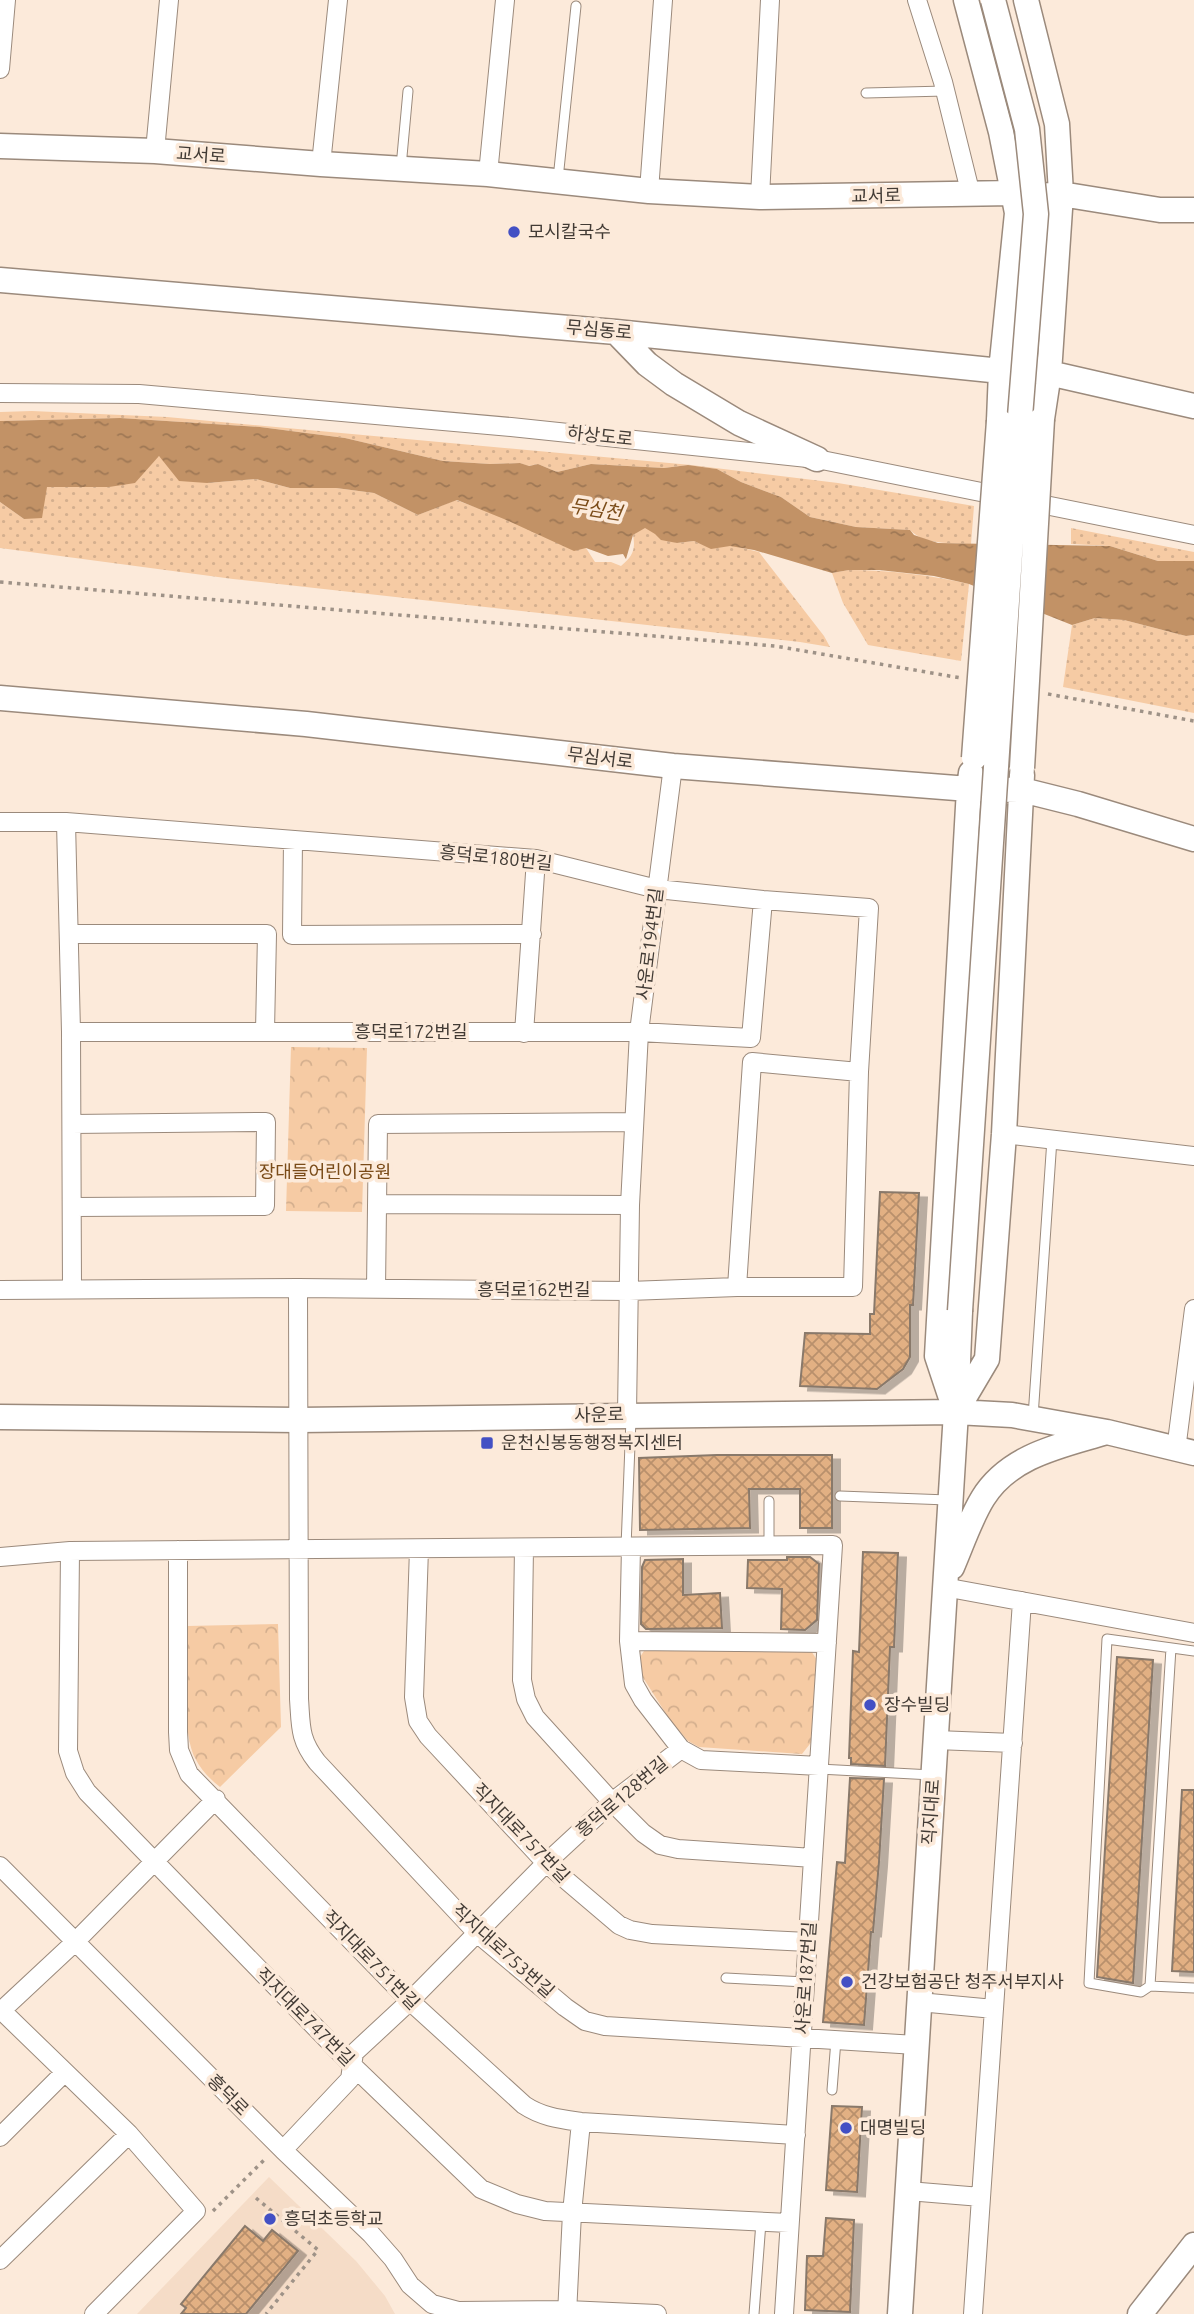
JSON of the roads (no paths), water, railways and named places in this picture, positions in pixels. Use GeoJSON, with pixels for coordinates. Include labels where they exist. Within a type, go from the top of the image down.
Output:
{"type":"FeatureCollection","features":[{"type":"Feature","properties":{"kind":"street"},"geometry":{"type":"LineString","coordinates":[[0,69],[6,0]]}},
{"type":"Feature","properties":{"kind":"street"},"geometry":{"type":"LineString","coordinates":[[155,151],[169,0]]}},
{"type":"Feature","properties":{"kind":"street"},"geometry":{"type":"LineString","coordinates":[[321,164],[338,0]]}},
{"type":"Feature","properties":{"kind":"street"},"geometry":{"type":"LineString","coordinates":[[488,174],[505,0]]}},
{"type":"Feature","properties":{"kind":"street"},"geometry":{"type":"LineString","coordinates":[[649,191],[663,0]]}},
{"type":"Feature","properties":{"kind":"street"},"geometry":{"type":"LineString","coordinates":[[760,197],[770,0]]}},
{"type":"Feature","properties":{"kind":"street"},"geometry":{"type":"LineString","coordinates":[[918,0],[945,91],[971,195]]}},
{"type":"Feature","properties":{"kind":"street"},"geometry":{"type":"LineString","coordinates":[[956,1412],[937,1356],[969,789],[974,758],[1001,371],[1017,213],[1002,132],[966,0]]}},
{"type":"Feature","properties":{"kind":"street","name":"직지대로"},"geometry":{"type":"LineString","coordinates":[[900,2314],[960,1311],[1013,508],[1036,214],[1027,128],[993,0]]}},
{"type":"Feature","properties":{"kind":"street"},"geometry":{"type":"LineString","coordinates":[[956,1412],[988,1359],[1004,1134],[1042,419],[1049,373],[1061,194],[1057,124],[1027,0]]}},
{"type":"Feature","properties":{"kind":"street","name":"교서로"},"geometry":{"type":"LineString","coordinates":[[0,146],[155,151],[488,174],[649,191],[760,197],[1061,194],[1160,210],[1194,209]]}},
{"type":"Feature","properties":{"kind":"street","name":"무심동로"},"geometry":{"type":"LineString","coordinates":[[0,280],[616,332],[1001,371],[1049,373],[1194,407]]}},
{"type":"Feature","properties":{"kind":"street"},"geometry":{"type":"LineString","coordinates":[[616,332],[646,364],[674,384],[739,423],[817,459]]}},
{"type":"Feature","properties":{"kind":"street","name":"하상도로"},"geometry":{"type":"LineString","coordinates":[[0,393],[139,394],[511,427],[817,459],[1194,535]]}},
{"type":"Feature","properties":{"kind":"street","name":"무심서로"},"geometry":{"type":"LineString","coordinates":[[0,698],[306,724],[673,766],[969,789],[1022,779],[1078,804],[1194,839]]}},
{"type":"Feature","properties":{"kind":"street","name":"사운로194번길"},"geometry":{"type":"LineString","coordinates":[[629,1414],[630,1205],[639,1032],[673,766]]}},
{"type":"Feature","properties":{"kind":"street"},"geometry":{"type":"LineString","coordinates":[[66,821],[71,1032],[72,1289]]}},
{"type":"Feature","properties":{"kind":"street","name":"흥덕로180번길"},"geometry":{"type":"LineString","coordinates":[[0,822],[66,821],[536,859],[657,889],[869,908],[859,1072]]}},
{"type":"Feature","properties":{"kind":"street"},"geometry":{"type":"LineString","coordinates":[[293,840],[292,935],[532,934]]}},
{"type":"Feature","properties":{"kind":"street"},"geometry":{"type":"LineString","coordinates":[[524,1033],[536,859]]}},
{"type":"Feature","properties":{"kind":"street","name":"흥덕로172번길"},"geometry":{"type":"LineString","coordinates":[[71,1032],[639,1032],[751,1038],[763,900]]}},
{"type":"Feature","properties":{"kind":"street"},"geometry":{"type":"LineString","coordinates":[[69,934],[267,934],[265,1031]]}},
{"type":"Feature","properties":{"kind":"street"},"geometry":{"type":"LineString","coordinates":[[737,1287],[752,1062],[859,1072]]}},
{"type":"Feature","properties":{"kind":"street","name":"흥덕로162번길"},"geometry":{"type":"LineString","coordinates":[[0,1290],[629,1290],[853,1287],[859,1072]]}},
{"type":"Feature","properties":{"kind":"street"},"geometry":{"type":"LineString","coordinates":[[72,1124],[266,1122],[265,1206],[73,1208]]}},
{"type":"Feature","properties":{"kind":"street"},"geometry":{"type":"LineString","coordinates":[[376,1289],[379,1124],[634,1122]]}},
{"type":"Feature","properties":{"kind":"street"},"geometry":{"type":"LineString","coordinates":[[1004,1134],[1194,1156]]}},
{"type":"Feature","properties":{"kind":"street"},"geometry":{"type":"LineString","coordinates":[[377,1204],[630,1205]]}},
{"type":"Feature","properties":{"kind":"street","name":"직지대로753번길"},"geometry":{"type":"LineString","coordinates":[[299,1288],[299,1699],[306,1748],[477,1933],[585,2021],[605,2026],[916,2045]]}},
{"type":"Feature","properties":{"kind":"street"},"geometry":{"type":"LineString","coordinates":[[1185,1451],[1194,1309]]}},
{"type":"Feature","properties":{"kind":"street","name":"사운로"},"geometry":{"type":"LineString","coordinates":[[0,1417],[298,1420],[956,1412],[1033,1418],[1185,1451]]}},
{"type":"Feature","properties":{"kind":"street"},"geometry":{"type":"LineString","coordinates":[[1107,1432],[1038,1454],[1014,1465],[998,1479],[983,1498],[944,1587],[1194,1633]]}},
{"type":"Feature","properties":{"kind":"street","name":"사운로187번길"},"geometry":{"type":"LineString","coordinates":[[419,1549],[833,1545],[784,2314]]}},
{"type":"Feature","properties":{"kind":"street"},"geometry":{"type":"LineString","coordinates":[[628,1547],[629,1641],[634,1684],[681,1749],[701,1760],[819,1768]]}},
{"type":"Feature","properties":{"kind":"street"},"geometry":{"type":"LineString","coordinates":[[524,1548],[522,1680],[526,1699],[535,1717],[612,1802],[643,1833],[660,1845],[678,1850],[813,1858]]}},
{"type":"Feature","properties":{"kind":"street"},"geometry":{"type":"LineString","coordinates":[[0,1557],[70,1551],[419,1549]]}},
{"type":"Feature","properties":{"kind":"street","name":"직지대로757번길"},"geometry":{"type":"LineString","coordinates":[[419,1549],[414,1697],[418,1721],[428,1736],[545,1863],[614,1921],[630,1930],[652,1934],[808,1942]]}},
{"type":"Feature","properties":{"kind":"street","name":"직지대로751번길"},"geometry":{"type":"LineString","coordinates":[[178,1550],[179,1750],[189,1773],[410,2001],[524,2105],[537,2113],[555,2119],[581,2122],[796,2135]]}},
{"type":"Feature","properties":{"kind":"street","name":"직지대로747번길"},"geometry":{"type":"LineString","coordinates":[[70,1551],[68,1751],[75,1773],[87,1793],[352,2065],[481,2189],[517,2204],[545,2211],[789,2223]]}},
{"type":"Feature","properties":{"kind":"street"},"geometry":{"type":"LineString","coordinates":[[973,2314],[1023,1601]]}},
{"type":"Feature","properties":{"kind":"street"},"geometry":{"type":"LineString","coordinates":[[629,1641],[827,1643]]}},
{"type":"Feature","properties":{"kind":"street"},"geometry":{"type":"LineString","coordinates":[[936,1740],[1013,1743]]}},
{"type":"Feature","properties":{"kind":"street","name":"흥덕로128번길"},"geometry":{"type":"LineString","coordinates":[[283,2150],[350,2079],[354,2053],[410,2001],[545,1863],[612,1802],[681,1749]]}},
{"type":"Feature","properties":{"kind":"street"},"geometry":{"type":"LineString","coordinates":[[94,2314],[196,2211],[128,2134],[1,2010],[75,1942],[216,1799]]}},
{"type":"Feature","properties":{"kind":"street","name":"흥덕로"},"geometry":{"type":"LineString","coordinates":[[0,1866],[283,2150],[371,2234],[393,2259],[410,2285],[432,2304],[456,2313]]}},
{"type":"Feature","properties":{"kind":"street"},"geometry":{"type":"LineString","coordinates":[[919,2002],[994,2009]]}},
{"type":"Feature","properties":{"kind":"street"},"geometry":{"type":"LineString","coordinates":[[0,2137],[65,2072]]}},
{"type":"Feature","properties":{"kind":"street"},"geometry":{"type":"LineString","coordinates":[[567,2312],[572,2213],[581,2122]]}},
{"type":"Feature","properties":{"kind":"street"},"geometry":{"type":"LineString","coordinates":[[0,2260],[128,2134]]}},
{"type":"Feature","properties":{"kind":"street"},"geometry":{"type":"LineString","coordinates":[[908,2191],[981,2197]]}},
{"type":"Feature","properties":{"kind":"street"},"geometry":{"type":"LineString","coordinates":[[1140,2314],[1194,2245]]}},
{"type":"Feature","properties":{"kind":"street"},"geometry":{"type":"LineString","coordinates":[[456,2313],[657,2314]]}},
{"type":"Feature","properties":{"kind":"lane"},"geometry":{"type":"LineString","coordinates":[[558,181],[576,6]]}},
{"type":"Feature","properties":{"kind":"lane"},"geometry":{"type":"LineString","coordinates":[[401,169],[408,90]]}},
{"type":"Feature","properties":{"kind":"lane"},"geometry":{"type":"LineString","coordinates":[[866,93],[945,91]]}},
{"type":"Feature","properties":{"kind":"lane"},"geometry":{"type":"LineString","coordinates":[[1033,1418],[1052,1139]]}},
{"type":"Feature","properties":{"kind":"lane"},"geometry":{"type":"LineString","coordinates":[[628,1547],[629,1414]]}},
{"type":"Feature","properties":{"kind":"lane"},"geometry":{"type":"LineString","coordinates":[[840,1496],[950,1500]]}},
{"type":"Feature","properties":{"kind":"lane"},"geometry":{"type":"LineString","coordinates":[[769,1501],[769,1546]]}},
{"type":"Feature","properties":{"kind":"lane"},"geometry":{"type":"LineString","coordinates":[[1194,1651],[1107,1639],[1089,1983],[1142,1992],[1150,1986],[1194,1987]]}},
{"type":"Feature","properties":{"kind":"lane"},"geometry":{"type":"LineString","coordinates":[[1150,1986],[1171,1648]]}},
{"type":"Feature","properties":{"kind":"lane"},"geometry":{"type":"LineString","coordinates":[[819,1768],[933,1775]]}},
{"type":"Feature","properties":{"kind":"lane"},"geometry":{"type":"LineString","coordinates":[[726,1978],[805,1982]]}},
{"type":"Feature","properties":{"kind":"lane"},"geometry":{"type":"LineString","coordinates":[[832,2090],[836,2040]]}},
{"type":"Feature","properties":{"kind":"lane"},"geometry":{"type":"LineString","coordinates":[[754,2314],[761,2222]]}},
{"type":"Feature","properties":{"kind":"water","name":"무심천"},"geometry":{"type":"Polygon","coordinates":[[[120,418],[260,427],[345,438],[443,461],[520,463],[529,466],[538,464],[557,472],[591,464],[664,468],[688,465],[717,469],[741,482],[781,497],[810,517],[856,527],[910,530],[914,535],[938,543],[1110,546],[1158,561],[1194,561],[1194,635],[1186,636],[1124,620],[1095,618],[1072,625],[969,584],[934,576],[879,570],[832,573],[754,550],[730,546],[711,549],[694,541],[677,543],[661,540],[645,528],[633,535],[626,559],[623,554],[608,556],[586,548],[574,551],[457,500],[418,515],[374,493],[336,488],[290,488],[256,479],[207,483],[179,481],[159,456],[135,483],[109,487],[47,487],[42,518],[24,519],[0,502],[0,421],[120,418]]]}},
{"type":"Feature","properties":{"kind":"place","name":"모시칼국수"},"geometry":{"type":"Point","coordinates":[514,232]}},
{"type":"Feature","properties":{"kind":"place","name":"운천신봉동행정복지센터"},"geometry":{"type":"Point","coordinates":[487,1443]}},
{"type":"Feature","properties":{"kind":"place","name":"장수빌딩"},"geometry":{"type":"Point","coordinates":[870,1705]}},
{"type":"Feature","properties":{"kind":"place","name":"건강보험공단 청주서부지사"},"geometry":{"type":"Point","coordinates":[847,1982]}},
{"type":"Feature","properties":{"kind":"place","name":"대명빌딩"},"geometry":{"type":"Point","coordinates":[846,2128]}},
{"type":"Feature","properties":{"kind":"place","name":"흥덕초등학교"},"geometry":{"type":"Point","coordinates":[270,2219]}},
{"type":"Feature","properties":{"kind":"park label","name":"장대들어린이공원"},"geometry":{"type":"Point","coordinates":[325,1172]}}]}
